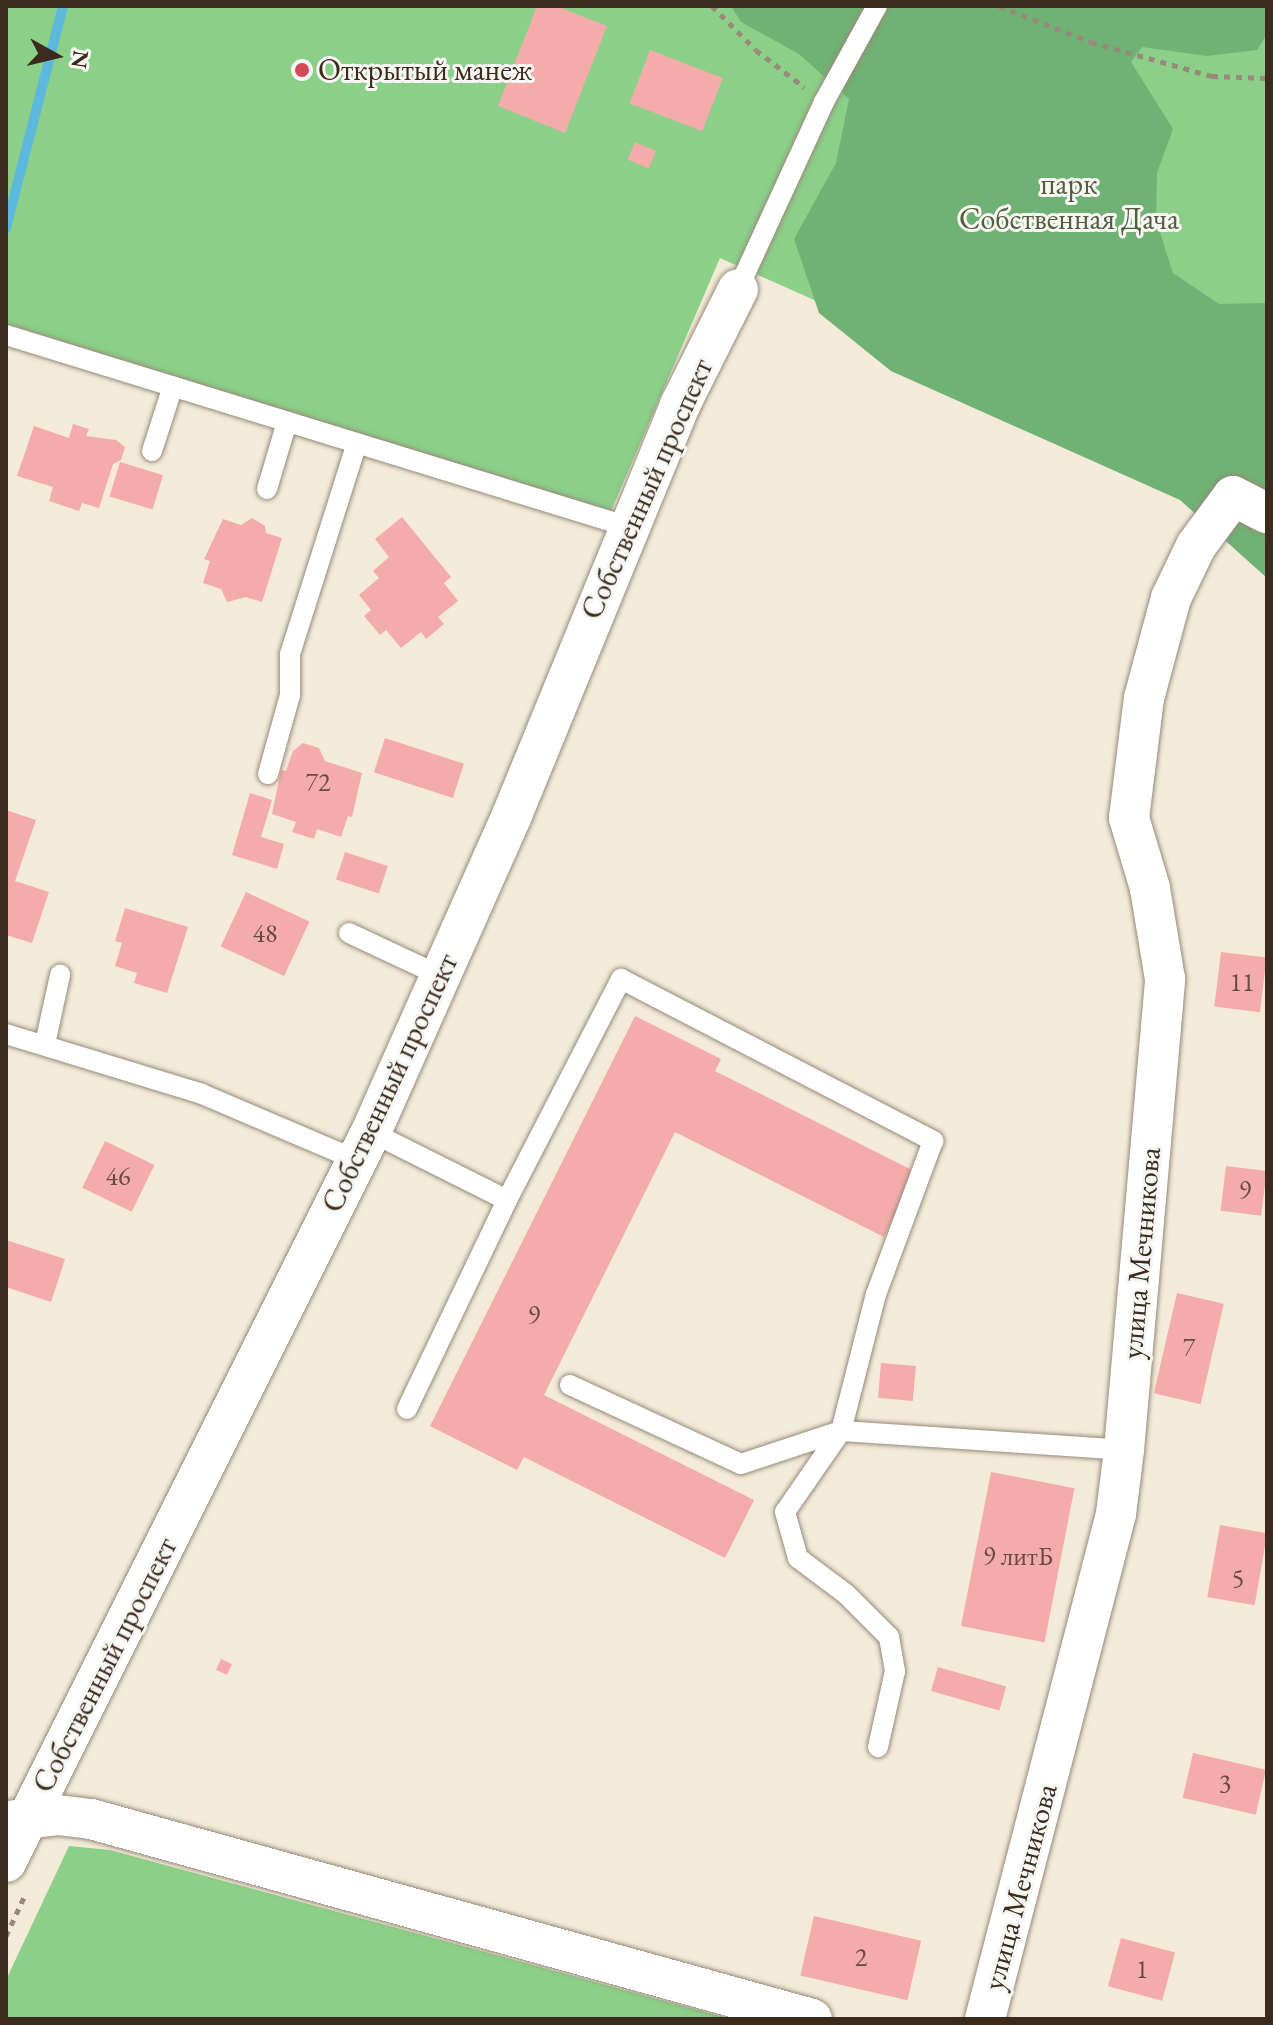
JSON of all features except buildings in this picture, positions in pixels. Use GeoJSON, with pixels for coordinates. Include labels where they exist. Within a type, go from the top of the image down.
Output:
{"type":"FeatureCollection","features":[{"type":"Feature","properties":{"kind":"street","name":"Собственный проспект"},"geometry":{"type":"LineString","coordinates":[[6,1862],[17,1820],[364,1146],[441,976],[681,403],[738,289]]}},
{"type":"Feature","properties":{"kind":"street","name":"улица Мечникова"},"geometry":{"type":"LineString","coordinates":[[985,2019],[1116,1514],[1124,1450],[1165,979],[1150,888],[1129,818],[1144,698],[1171,598],[1196,546],[1250,504]]}},
{"type":"Feature","properties":{"kind":"street"},"geometry":{"type":"LineString","coordinates":[[17,1820],[91,1819],[812,2019]]}},
{"type":"Feature","properties":{"kind":"lane"},"geometry":{"type":"LineString","coordinates":[[738,289],[824,102],[877,6]]}},
{"type":"Feature","properties":{"kind":"lane"},"geometry":{"type":"LineString","coordinates":[[6,335],[629,527]]}},
{"type":"Feature","properties":{"kind":"lane"},"geometry":{"type":"LineString","coordinates":[[152,451],[173,386]]}},
{"type":"Feature","properties":{"kind":"lane"},"geometry":{"type":"LineString","coordinates":[[267,489],[287,422]]}},
{"type":"Feature","properties":{"kind":"lane"},"geometry":{"type":"LineString","coordinates":[[268,774],[290,695],[290,654],[357,443]]}},
{"type":"Feature","properties":{"kind":"lane"},"geometry":{"type":"LineString","coordinates":[[349,933],[441,976]]}},
{"type":"Feature","properties":{"kind":"lane"},"geometry":{"type":"LineString","coordinates":[[45,1044],[60,975]]}},
{"type":"Feature","properties":{"kind":"lane"},"geometry":{"type":"LineString","coordinates":[[407,1409],[507,1200],[621,979],[933,1141],[876,1294],[841,1431],[785,1512],[798,1558],[846,1594],[889,1637],[895,1671],[878,1747]]}},
{"type":"Feature","properties":{"kind":"lane"},"geometry":{"type":"LineString","coordinates":[[6,1034],[364,1146],[507,1200]]}},
{"type":"Feature","properties":{"kind":"lane"},"geometry":{"type":"LineString","coordinates":[[570,1385],[741,1464],[841,1431],[1124,1450]]}},
{"type":"Feature","properties":{"kind":"path"},"geometry":{"type":"LineString","coordinates":[[712,6],[756,50],[824,102]]}},
{"type":"Feature","properties":{"kind":"path"},"geometry":{"type":"LineString","coordinates":[[999,6],[1106,46],[1212,76],[1267,79]]}},
{"type":"Feature","properties":{"kind":"green space","name":"парк Собственная Дача"},"geometry":{"type":"Polygon","coordinates":[[[6,6],[1267,6],[1267,502],[720,258],[611,511],[6,324],[6,6]]]}},
{"type":"Feature","properties":{"kind":"green space"},"geometry":{"type":"Polygon","coordinates":[[[731,6],[1267,6],[1267,34],[1257,50],[1207,56],[1142,47],[1131,62],[1173,129],[1157,173],[1156,220],[1173,273],[1219,304],[1267,303],[1267,578],[1180,500],[891,371],[819,313],[794,239],[836,163],[849,99],[799,54],[741,22],[731,6]]]}},
{"type":"Feature","properties":{"kind":"green space"},"geometry":{"type":"Polygon","coordinates":[[[69,1846],[110,1850],[731,2019],[6,2019],[6,1980],[69,1846]]]}},
{"type":"Feature","properties":{"kind":"waterway"},"geometry":{"type":"LineString","coordinates":[[6,228],[63,6]]}},
{"type":"Feature","properties":{"kind":"place","name":"Открытый манеж"},"geometry":{"type":"Point","coordinates":[302,70]}}]}
